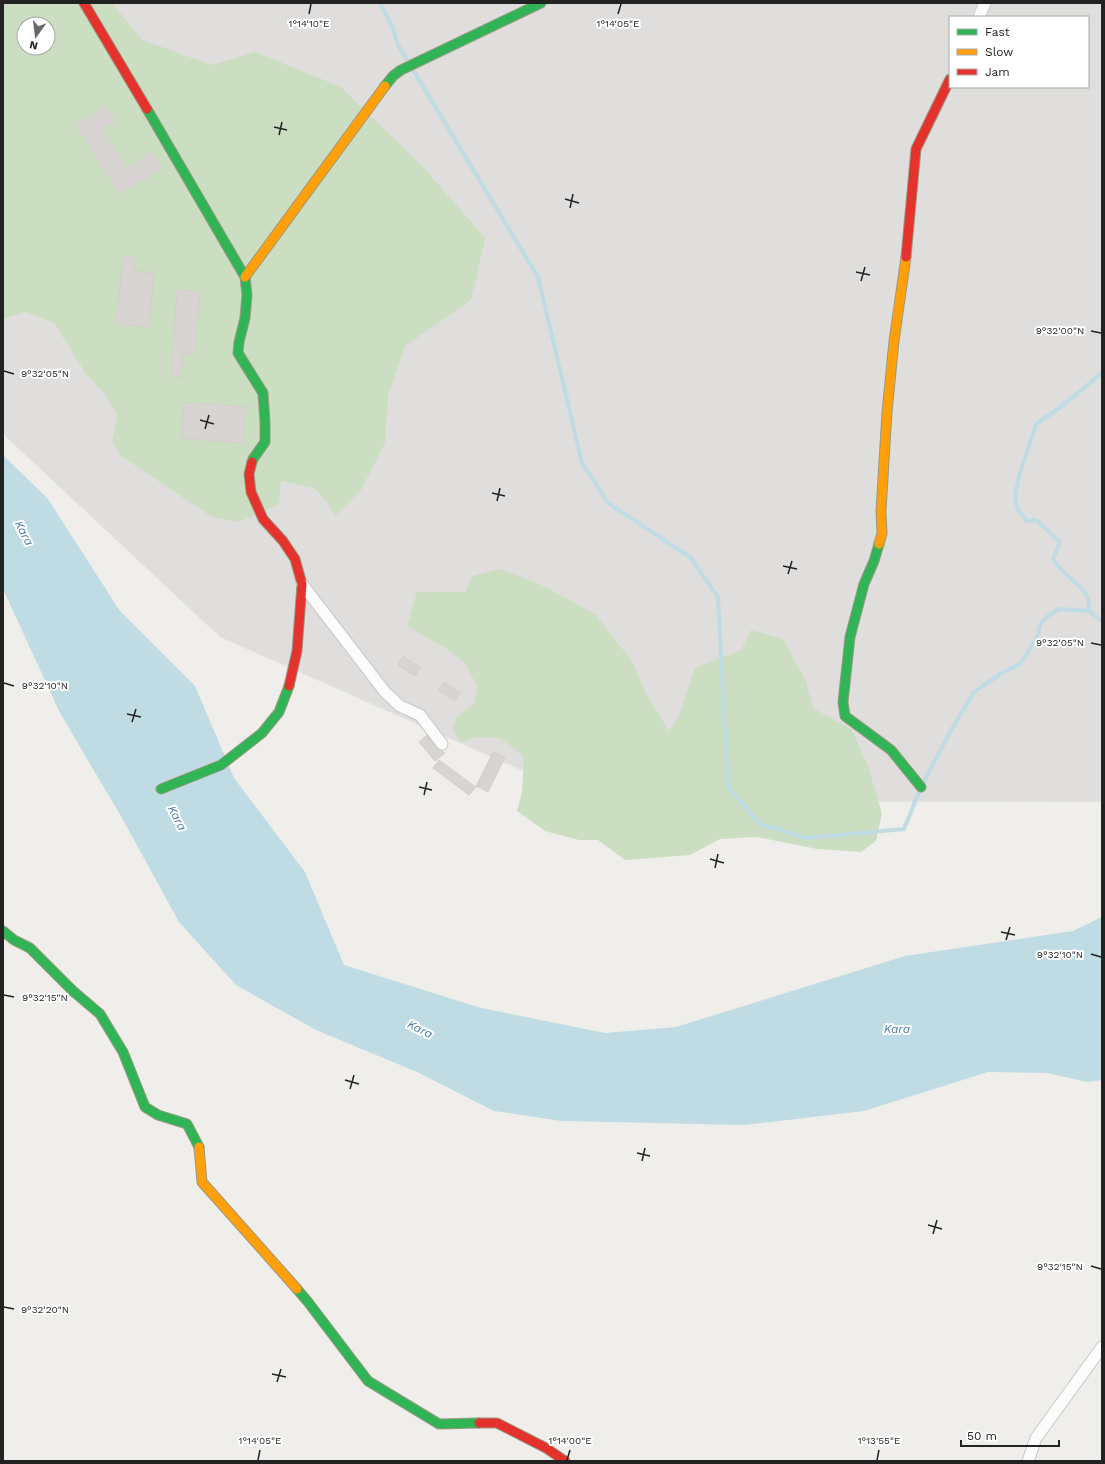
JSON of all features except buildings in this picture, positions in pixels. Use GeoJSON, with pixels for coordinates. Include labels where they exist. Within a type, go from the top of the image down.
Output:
{"type":"FeatureCollection","features":[{"type":"Feature","properties":{"kind":"street"},"geometry":{"type":"LineString","coordinates":[[84,3],[245,277],[247,295],[245,318],[238,353],[263,393],[265,422],[265,442],[253,459],[249,474],[251,492],[263,518],[283,541],[295,559],[302,584],[297,650],[288,690],[279,712],[262,733],[221,765],[161,789]]}},
{"type":"Feature","properties":{"kind":"street"},"geometry":{"type":"LineString","coordinates":[[245,277],[392,76],[401,70],[541,3]]}},
{"type":"Feature","properties":{"kind":"street"},"geometry":{"type":"LineString","coordinates":[[979,16],[985,3]]}},
{"type":"Feature","properties":{"kind":"street"},"geometry":{"type":"LineString","coordinates":[[921,787],[891,750],[845,716],[843,702],[850,637],[854,619],[864,584],[874,561],[882,534],[881,511],[887,412],[894,340],[907,248],[916,149],[949,81]]}},
{"type":"Feature","properties":{"kind":"street"},"geometry":{"type":"LineString","coordinates":[[302,584],[385,692],[400,706],[420,715],[442,744]]}},
{"type":"Feature","properties":{"kind":"street"},"geometry":{"type":"LineString","coordinates":[[3,931],[14,940],[30,948],[73,991],[100,1014],[123,1052],[145,1107],[158,1115],[187,1124],[200,1149],[202,1182],[308,1302],[368,1381],[439,1424],[497,1423],[546,1448],[565,1461]]}},
{"type":"Feature","properties":{"kind":"street"},"geometry":{"type":"LineString","coordinates":[[1028,1461],[1036,1438],[1102,1347]]}},
{"type":"Feature","properties":{"kind":"shaded area"},"geometry":{"type":"Polygon","coordinates":[[[3,3],[1102,3],[1102,802],[591,801],[220,637],[3,434],[3,3]]]}},
{"type":"Feature","properties":{"kind":"green space"},"geometry":{"type":"Polygon","coordinates":[[[3,3],[112,3],[142,40],[212,65],[255,52],[341,87],[425,169],[485,238],[471,300],[405,346],[388,396],[385,443],[361,490],[335,516],[327,502],[314,488],[281,481],[279,504],[239,522],[212,517],[121,456],[112,441],[118,416],[104,393],[86,374],[54,323],[26,312],[3,319],[3,3]]]}},
{"type":"Feature","properties":{"kind":"green space"},"geometry":{"type":"Polygon","coordinates":[[[501,569],[544,586],[595,614],[632,661],[646,694],[669,731],[678,718],[695,668],[741,650],[751,630],[783,639],[806,681],[813,708],[852,730],[868,766],[882,814],[876,841],[861,852],[817,849],[757,837],[720,839],[690,855],[625,860],[598,840],[579,840],[545,831],[517,811],[522,792],[524,757],[500,738],[476,737],[461,743],[452,728],[457,717],[474,704],[478,688],[465,663],[450,651],[407,626],[417,592],[466,592],[472,576],[501,569]]]}},
{"type":"Feature","properties":{"kind":"water","name":"Kara"},"geometry":{"type":"Polygon","coordinates":[[[3,455],[48,499],[120,611],[195,686],[234,778],[305,872],[344,965],[481,1008],[605,1033],[676,1027],[905,956],[1073,931],[1102,917],[1102,1080],[1088,1082],[1047,1073],[988,1072],[864,1111],[744,1125],[562,1121],[494,1111],[417,1072],[316,1030],[236,985],[179,922],[122,818],[60,713],[3,589],[3,455]]]}},
{"type":"Feature","properties":{"kind":"waterway"},"geometry":{"type":"LineString","coordinates":[[380,3],[392,26],[398,45],[538,277],[582,463],[608,503],[690,557],[718,597],[728,787],[760,824],[806,838],[904,829],[921,787],[950,732],[974,692],[1002,673],[1020,664],[1036,639],[1041,623],[1048,616],[1059,609],[1089,611],[1102,621]]}},
{"type":"Feature","properties":{"kind":"waterway"},"geometry":{"type":"LineString","coordinates":[[1089,611],[1088,599],[1084,591],[1056,564],[1053,559],[1060,542],[1036,520],[1027,521],[1018,510],[1015,497],[1019,476],[1036,424],[1062,406],[1102,373]]}},
{"type":"Feature","properties":{"kind":"traffic: fast"},"geometry":{"type":"LineString","coordinates":[[385,86],[393,76],[401,70],[541,3]]}},
{"type":"Feature","properties":{"kind":"traffic: fast"},"geometry":{"type":"LineString","coordinates":[[147,109],[245,277],[247,295],[245,318],[238,353],[263,393],[265,422],[265,442],[252,462]]}},
{"type":"Feature","properties":{"kind":"traffic: fast"},"geometry":{"type":"LineString","coordinates":[[879,544],[874,561],[864,584],[850,637],[843,702],[845,716],[891,750],[921,787]]}},
{"type":"Feature","properties":{"kind":"traffic: fast"},"geometry":{"type":"LineString","coordinates":[[161,789],[221,765],[262,733],[279,712],[289,686]]}},
{"type":"Feature","properties":{"kind":"traffic: fast"},"geometry":{"type":"LineString","coordinates":[[3,931],[14,940],[30,948],[73,991],[100,1014],[123,1052],[145,1107],[158,1115],[187,1124],[199,1147]]}},
{"type":"Feature","properties":{"kind":"traffic: fast"},"geometry":{"type":"LineString","coordinates":[[297,1289],[368,1381],[439,1424],[479,1423]]}},
{"type":"Feature","properties":{"kind":"traffic: slow"},"geometry":{"type":"LineString","coordinates":[[245,277],[385,86]]}},
{"type":"Feature","properties":{"kind":"traffic: slow"},"geometry":{"type":"LineString","coordinates":[[879,544],[882,533],[881,511],[887,412],[894,341],[906,257]]}},
{"type":"Feature","properties":{"kind":"traffic: slow"},"geometry":{"type":"LineString","coordinates":[[199,1147],[202,1182],[297,1289]]}},
{"type":"Feature","properties":{"kind":"traffic: jam"},"geometry":{"type":"LineString","coordinates":[[84,3],[147,109]]}},
{"type":"Feature","properties":{"kind":"traffic: jam"},"geometry":{"type":"LineString","coordinates":[[906,257],[916,149],[949,81]]}},
{"type":"Feature","properties":{"kind":"traffic: jam"},"geometry":{"type":"LineString","coordinates":[[252,462],[249,474],[251,492],[263,519],[283,541],[295,559],[302,584],[297,651],[289,686]]}},
{"type":"Feature","properties":{"kind":"traffic: jam"},"geometry":{"type":"LineString","coordinates":[[479,1423],[497,1423],[546,1448],[565,1461]]}}]}
